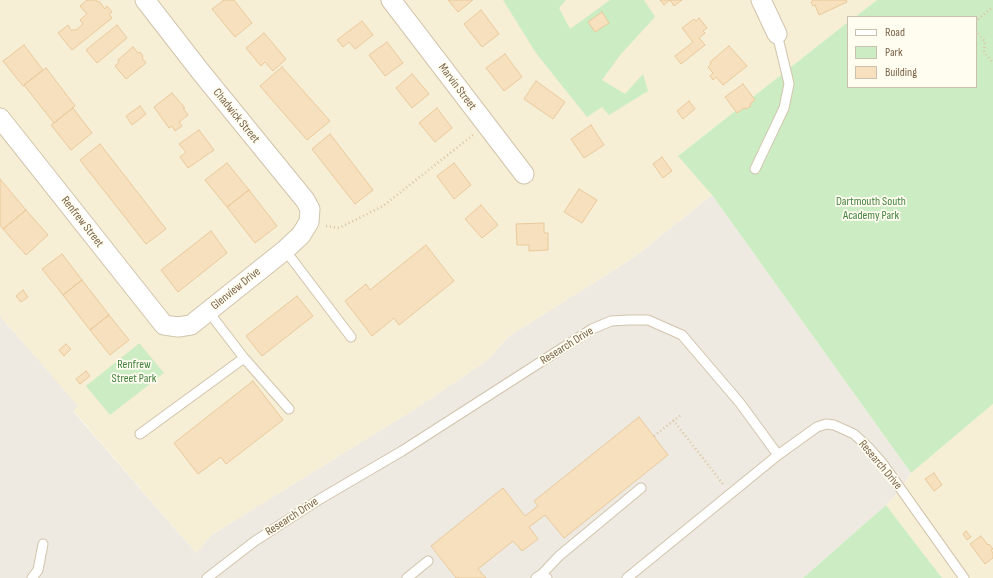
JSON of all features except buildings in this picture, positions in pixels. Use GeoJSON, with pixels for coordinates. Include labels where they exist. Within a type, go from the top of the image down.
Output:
{"type":"FeatureCollection","features":[{"type":"Feature","properties":{"kind":"street","name":"Chadwick Street"},"geometry":{"type":"LineString","coordinates":[[145,0],[200,71],[305,200],[310,209],[305,229]]}},
{"type":"Feature","properties":{"kind":"street","name":"Marvin Street"},"geometry":{"type":"LineString","coordinates":[[391,0],[524,174]]}},
{"type":"Feature","properties":{"kind":"street"},"geometry":{"type":"LineString","coordinates":[[761,0],[777,34]]}},
{"type":"Feature","properties":{"kind":"street","name":"Renfrew Street"},"geometry":{"type":"LineString","coordinates":[[0,118],[164,325]]}},
{"type":"Feature","properties":{"kind":"street","name":"Glenview Drive"},"geometry":{"type":"LineString","coordinates":[[164,325],[178,327],[190,325],[285,250],[305,229]]}},
{"type":"Feature","properties":{"kind":"lane"},"geometry":{"type":"LineString","coordinates":[[756,169],[784,108],[789,84],[777,34]]}},
{"type":"Feature","properties":{"kind":"lane"},"geometry":{"type":"LineString","coordinates":[[285,250],[351,337]]}},
{"type":"Feature","properties":{"kind":"lane"},"geometry":{"type":"LineString","coordinates":[[208,312],[244,358],[290,409]]}},
{"type":"Feature","properties":{"kind":"lane","name":"Research Drive"},"geometry":{"type":"LineString","coordinates":[[207,578],[256,541],[320,499],[408,446],[592,329],[611,321],[629,320],[648,320],[682,335],[740,402],[778,455],[817,427],[826,424],[834,425],[854,434],[883,464],[964,578]]}},
{"type":"Feature","properties":{"kind":"lane"},"geometry":{"type":"LineString","coordinates":[[140,434],[244,358]]}},
{"type":"Feature","properties":{"kind":"lane"},"geometry":{"type":"LineString","coordinates":[[627,578],[778,455]]}},
{"type":"Feature","properties":{"kind":"lane"},"geometry":{"type":"LineString","coordinates":[[542,577],[559,556],[641,488]]}},
{"type":"Feature","properties":{"kind":"lane"},"geometry":{"type":"LineString","coordinates":[[32,578],[38,570],[43,544]]}},
{"type":"Feature","properties":{"kind":"lane"},"geometry":{"type":"LineString","coordinates":[[413,576],[428,561]]}},
{"type":"Feature","properties":{"kind":"path"},"geometry":{"type":"LineString","coordinates":[[977,21],[993,7]]}},
{"type":"Feature","properties":{"kind":"path"},"geometry":{"type":"LineString","coordinates":[[977,32],[984,42],[984,52],[993,63]]}},
{"type":"Feature","properties":{"kind":"path"},"geometry":{"type":"LineString","coordinates":[[305,229],[339,228],[383,206],[486,125]]}},
{"type":"Feature","properties":{"kind":"path"},"geometry":{"type":"LineString","coordinates":[[654,436],[681,415]]}},
{"type":"Feature","properties":{"kind":"path"},"geometry":{"type":"LineString","coordinates":[[673,420],[731,494]]}},
{"type":"Feature","properties":{"kind":"shaded area"},"geometry":{"type":"Polygon","coordinates":[[[0,0],[877,0],[856,16],[847,16],[847,23],[679,155],[712,195],[633,258],[508,337],[489,359],[420,406],[213,534],[196,553],[73,410],[77,406],[0,316],[0,0]]]}},
{"type":"Feature","properties":{"kind":"shaded area"},"geometry":{"type":"Polygon","coordinates":[[[712,195],[911,473],[900,490],[886,505],[803,578],[0,578],[0,316],[78,406],[73,411],[196,553],[213,534],[420,406],[489,359],[508,337],[633,258],[712,195]]]}},
{"type":"Feature","properties":{"kind":"shaded area"},"geometry":{"type":"Polygon","coordinates":[[[993,404],[993,578],[942,578],[886,505],[900,490],[911,473],[993,404]]]}},
{"type":"Feature","properties":{"kind":"green space"},"geometry":{"type":"Polygon","coordinates":[[[503,0],[566,0],[559,8],[570,29],[610,0],[644,0],[655,17],[621,54],[602,80],[625,94],[643,74],[648,91],[609,115],[602,107],[587,117],[536,53],[503,0]]]}},
{"type":"Feature","properties":{"kind":"green space","name":"Dartmouth South Academy Park"},"geometry":{"type":"Polygon","coordinates":[[[877,0],[993,0],[993,404],[911,473],[712,195],[678,156],[847,23],[847,88],[977,88],[977,16],[856,16],[877,0]]]}},
{"type":"Feature","properties":{"kind":"green space","name":"Renfrew Street Park"},"geometry":{"type":"Polygon","coordinates":[[[139,343],[164,373],[110,415],[86,386],[139,343]]]}},
{"type":"Feature","properties":{"kind":"green space"},"geometry":{"type":"Polygon","coordinates":[[[886,505],[942,578],[803,578],[886,505]]]}}]}
